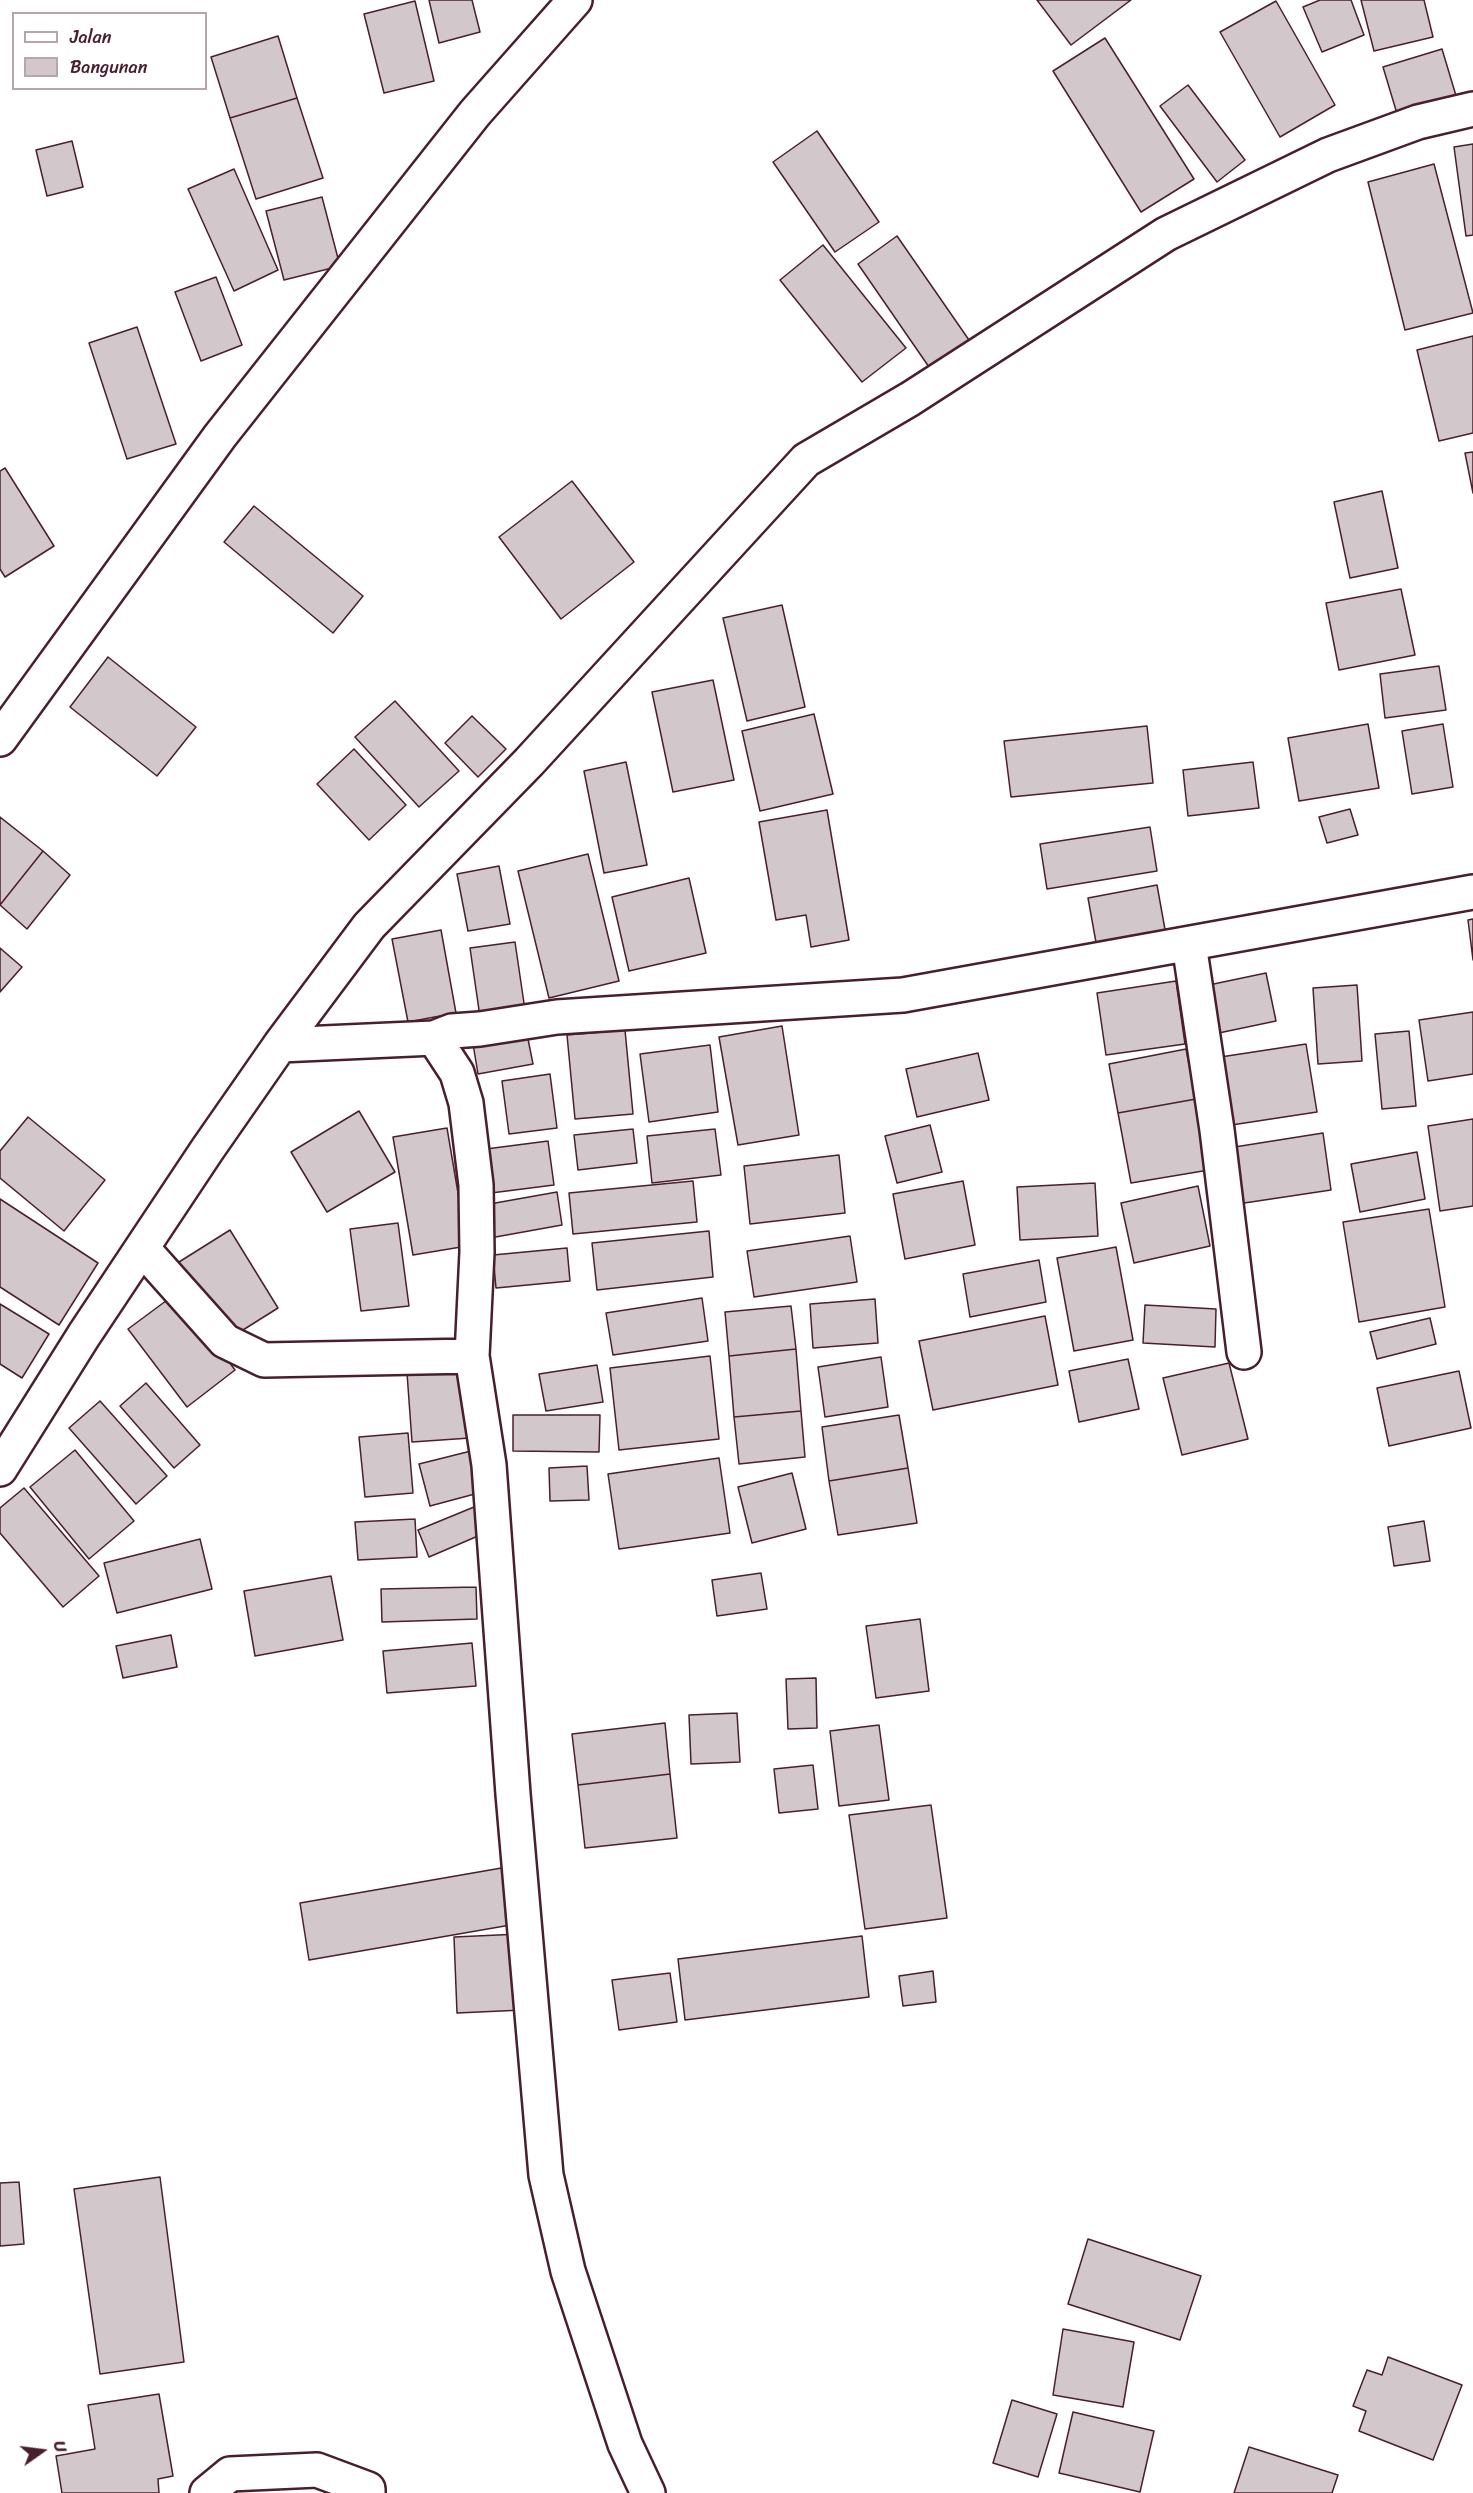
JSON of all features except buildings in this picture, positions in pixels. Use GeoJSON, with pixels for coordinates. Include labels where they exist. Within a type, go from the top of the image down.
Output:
{"type":"FeatureCollection","features":[{"type":"Feature","properties":{"kind":"street"},"geometry":{"type":"LineString","coordinates":[[0,738],[220,436],[475,113],[575,0]]}},
{"type":"Feature","properties":{"kind":"street"},"geometry":{"type":"LineString","coordinates":[[0,1469],[84,1335],[207,1150],[280,1045],[369,926],[529,762],[806,460],[910,399],[1166,234],[1328,155],[1418,122],[1473,109]]}},
{"type":"Feature","properties":{"kind":"street"},"geometry":{"type":"LineString","coordinates":[[280,1045],[434,1038],[452,1031],[557,1017],[903,995],[1473,892]]}},
{"type":"Feature","properties":{"kind":"street"},"geometry":{"type":"LineString","coordinates":[[1189,944],[1217,1130],[1244,1352]]}},
{"type":"Feature","properties":{"kind":"street"},"geometry":{"type":"LineString","coordinates":[[434,1038],[457,1073],[466,1103],[476,1185],[477,1252],[472,1356],[489,1464],[513,1794],[546,2175],[568,2271],[625,2444],[648,2493]]}},
{"type":"Feature","properties":{"kind":"street"},"geometry":{"type":"LineString","coordinates":[[143,1249],[225,1341],[264,1360],[472,1356]]}},
{"type":"Feature","properties":{"kind":"street"},"geometry":{"type":"LineString","coordinates":[[207,2493],[230,2474],[317,2470],[368,2489],[368,2493]]}}]}
